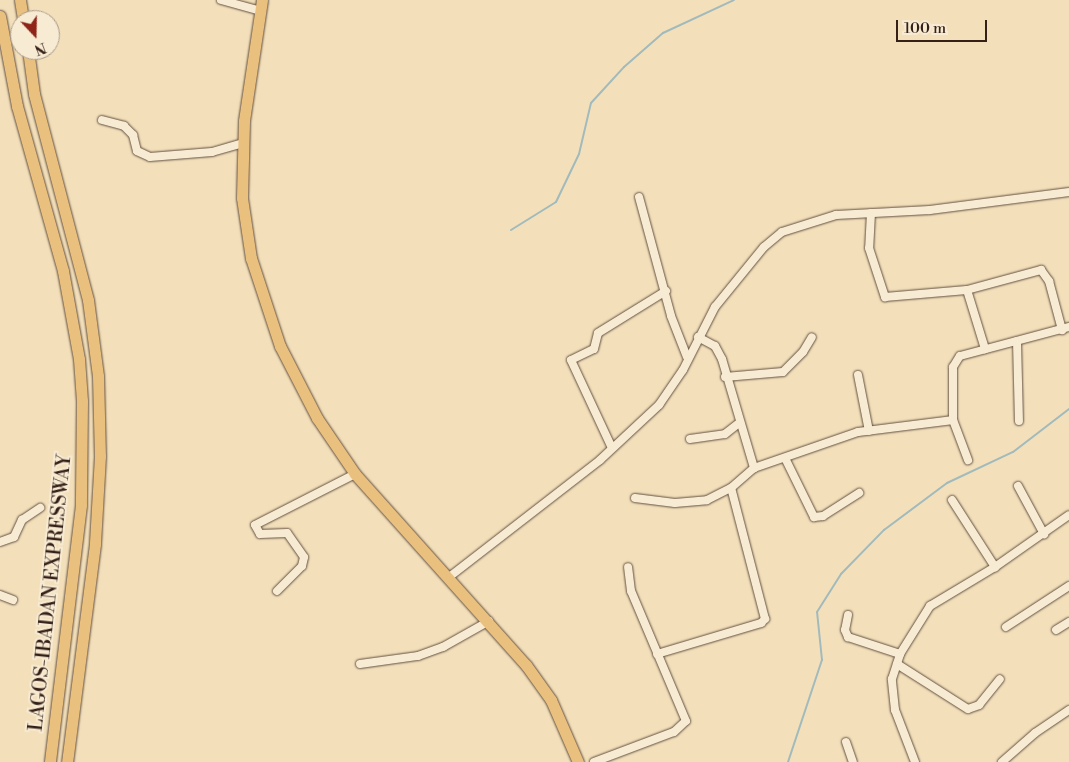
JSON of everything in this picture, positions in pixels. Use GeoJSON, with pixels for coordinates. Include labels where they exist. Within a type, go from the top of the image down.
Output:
{"type":"FeatureCollection","features":[{"type":"Feature","properties":{"kind":"highway"},"geometry":{"type":"LineString","coordinates":[[262,6],[242,143],[246,236],[264,304],[304,396],[355,474],[489,621],[526,665],[551,700],[578,762]]}},
{"type":"Feature","properties":{"kind":"highway","name":"LAGOS-IBADAN EXPRESSWAY"},"geometry":{"type":"LineString","coordinates":[[0,16],[17,106],[63,271],[79,359],[82,401],[81,505],[50,762]]}},
{"type":"Feature","properties":{"kind":"highway","name":"LAGOS-IBADAN EXPRESSWAY"},"geometry":{"type":"LineString","coordinates":[[29,60],[34,94],[88,300],[98,376],[100,456],[96,544],[67,762]]}},
{"type":"Feature","properties":{"kind":"street"},"geometry":{"type":"LineString","coordinates":[[221,0],[262,6]]}},
{"type":"Feature","properties":{"kind":"street"},"geometry":{"type":"LineString","coordinates":[[102,120],[128,130],[142,156],[168,158],[212,152],[242,143]]}},
{"type":"Feature","properties":{"kind":"street"},"geometry":{"type":"LineString","coordinates":[[448,578],[612,448],[659,404],[683,370],[687,356],[715,306],[747,266],[782,232],[836,215],[1069,192]]}},
{"type":"Feature","properties":{"kind":"street"},"geometry":{"type":"LineString","coordinates":[[639,197],[666,291],[671,316],[687,356]]}},
{"type":"Feature","properties":{"kind":"street"},"geometry":{"type":"LineString","coordinates":[[871,213],[869,248],[885,297],[968,290],[1041,270],[1049,281],[1065,328],[960,356],[953,367],[953,420],[968,460]]}},
{"type":"Feature","properties":{"kind":"street"},"geometry":{"type":"LineString","coordinates":[[968,290],[985,350]]}},
{"type":"Feature","properties":{"kind":"street"},"geometry":{"type":"LineString","coordinates":[[612,448],[571,360],[596,347],[598,333],[666,291]]}},
{"type":"Feature","properties":{"kind":"street"},"geometry":{"type":"LineString","coordinates":[[698,337],[716,346],[754,468]]}},
{"type":"Feature","properties":{"kind":"street"},"geometry":{"type":"LineString","coordinates":[[725,377],[783,372],[803,352],[812,337]]}},
{"type":"Feature","properties":{"kind":"street"},"geometry":{"type":"LineString","coordinates":[[1017,341],[1019,421]]}},
{"type":"Feature","properties":{"kind":"street"},"geometry":{"type":"LineString","coordinates":[[858,375],[867,408],[869,430]]}},
{"type":"Feature","properties":{"kind":"street"},"geometry":{"type":"LineString","coordinates":[[635,498],[675,503],[699,501],[731,488],[754,468],[840,436],[869,430],[953,420]]}},
{"type":"Feature","properties":{"kind":"street"},"geometry":{"type":"LineString","coordinates":[[690,440],[725,434],[739,423]]}},
{"type":"Feature","properties":{"kind":"street"},"geometry":{"type":"LineString","coordinates":[[785,458],[814,517],[823,516],[859,493]]}},
{"type":"Feature","properties":{"kind":"street"},"geometry":{"type":"LineString","coordinates":[[277,592],[304,563],[304,557],[287,533],[260,534],[255,525],[355,474]]}},
{"type":"Feature","properties":{"kind":"street"},"geometry":{"type":"LineString","coordinates":[[1018,486],[1044,534]]}},
{"type":"Feature","properties":{"kind":"street"},"geometry":{"type":"LineString","coordinates":[[657,654],[761,623],[764,619],[731,488]]}},
{"type":"Feature","properties":{"kind":"street"},"geometry":{"type":"LineString","coordinates":[[952,500],[995,567]]}},
{"type":"Feature","properties":{"kind":"street"},"geometry":{"type":"LineString","coordinates":[[0,542],[14,537],[22,520],[40,508]]}},
{"type":"Feature","properties":{"kind":"street"},"geometry":{"type":"LineString","coordinates":[[915,762],[891,692],[900,654],[930,606],[995,567],[1068,517]]}},
{"type":"Feature","properties":{"kind":"street"},"geometry":{"type":"LineString","coordinates":[[594,762],[674,732],[686,721],[630,591],[628,567]]}},
{"type":"Feature","properties":{"kind":"street"},"geometry":{"type":"LineString","coordinates":[[1006,627],[1069,586]]}},
{"type":"Feature","properties":{"kind":"street"},"geometry":{"type":"LineString","coordinates":[[0,595],[13,600]]}},
{"type":"Feature","properties":{"kind":"street"},"geometry":{"type":"LineString","coordinates":[[848,615],[845,630],[848,637],[900,654]]}},
{"type":"Feature","properties":{"kind":"street"},"geometry":{"type":"LineString","coordinates":[[360,664],[418,656],[443,647],[489,621]]}},
{"type":"Feature","properties":{"kind":"street"},"geometry":{"type":"LineString","coordinates":[[1056,630],[1069,622]]}},
{"type":"Feature","properties":{"kind":"street"},"geometry":{"type":"LineString","coordinates":[[897,664],[968,709],[979,705],[1000,679]]}},
{"type":"Feature","properties":{"kind":"street"},"geometry":{"type":"LineString","coordinates":[[1002,762],[1034,733],[1069,710]]}},
{"type":"Feature","properties":{"kind":"street"},"geometry":{"type":"LineString","coordinates":[[846,742],[853,762]]}},
{"type":"Feature","properties":{"kind":"waterway"},"geometry":{"type":"LineString","coordinates":[[511,230],[556,202],[579,154],[591,103],[624,67],[663,33],[734,0]]}},
{"type":"Feature","properties":{"kind":"waterway"},"geometry":{"type":"LineString","coordinates":[[788,762],[822,660],[817,612],[841,574],[884,530],[947,483],[1013,452],[1069,409]]}}]}
